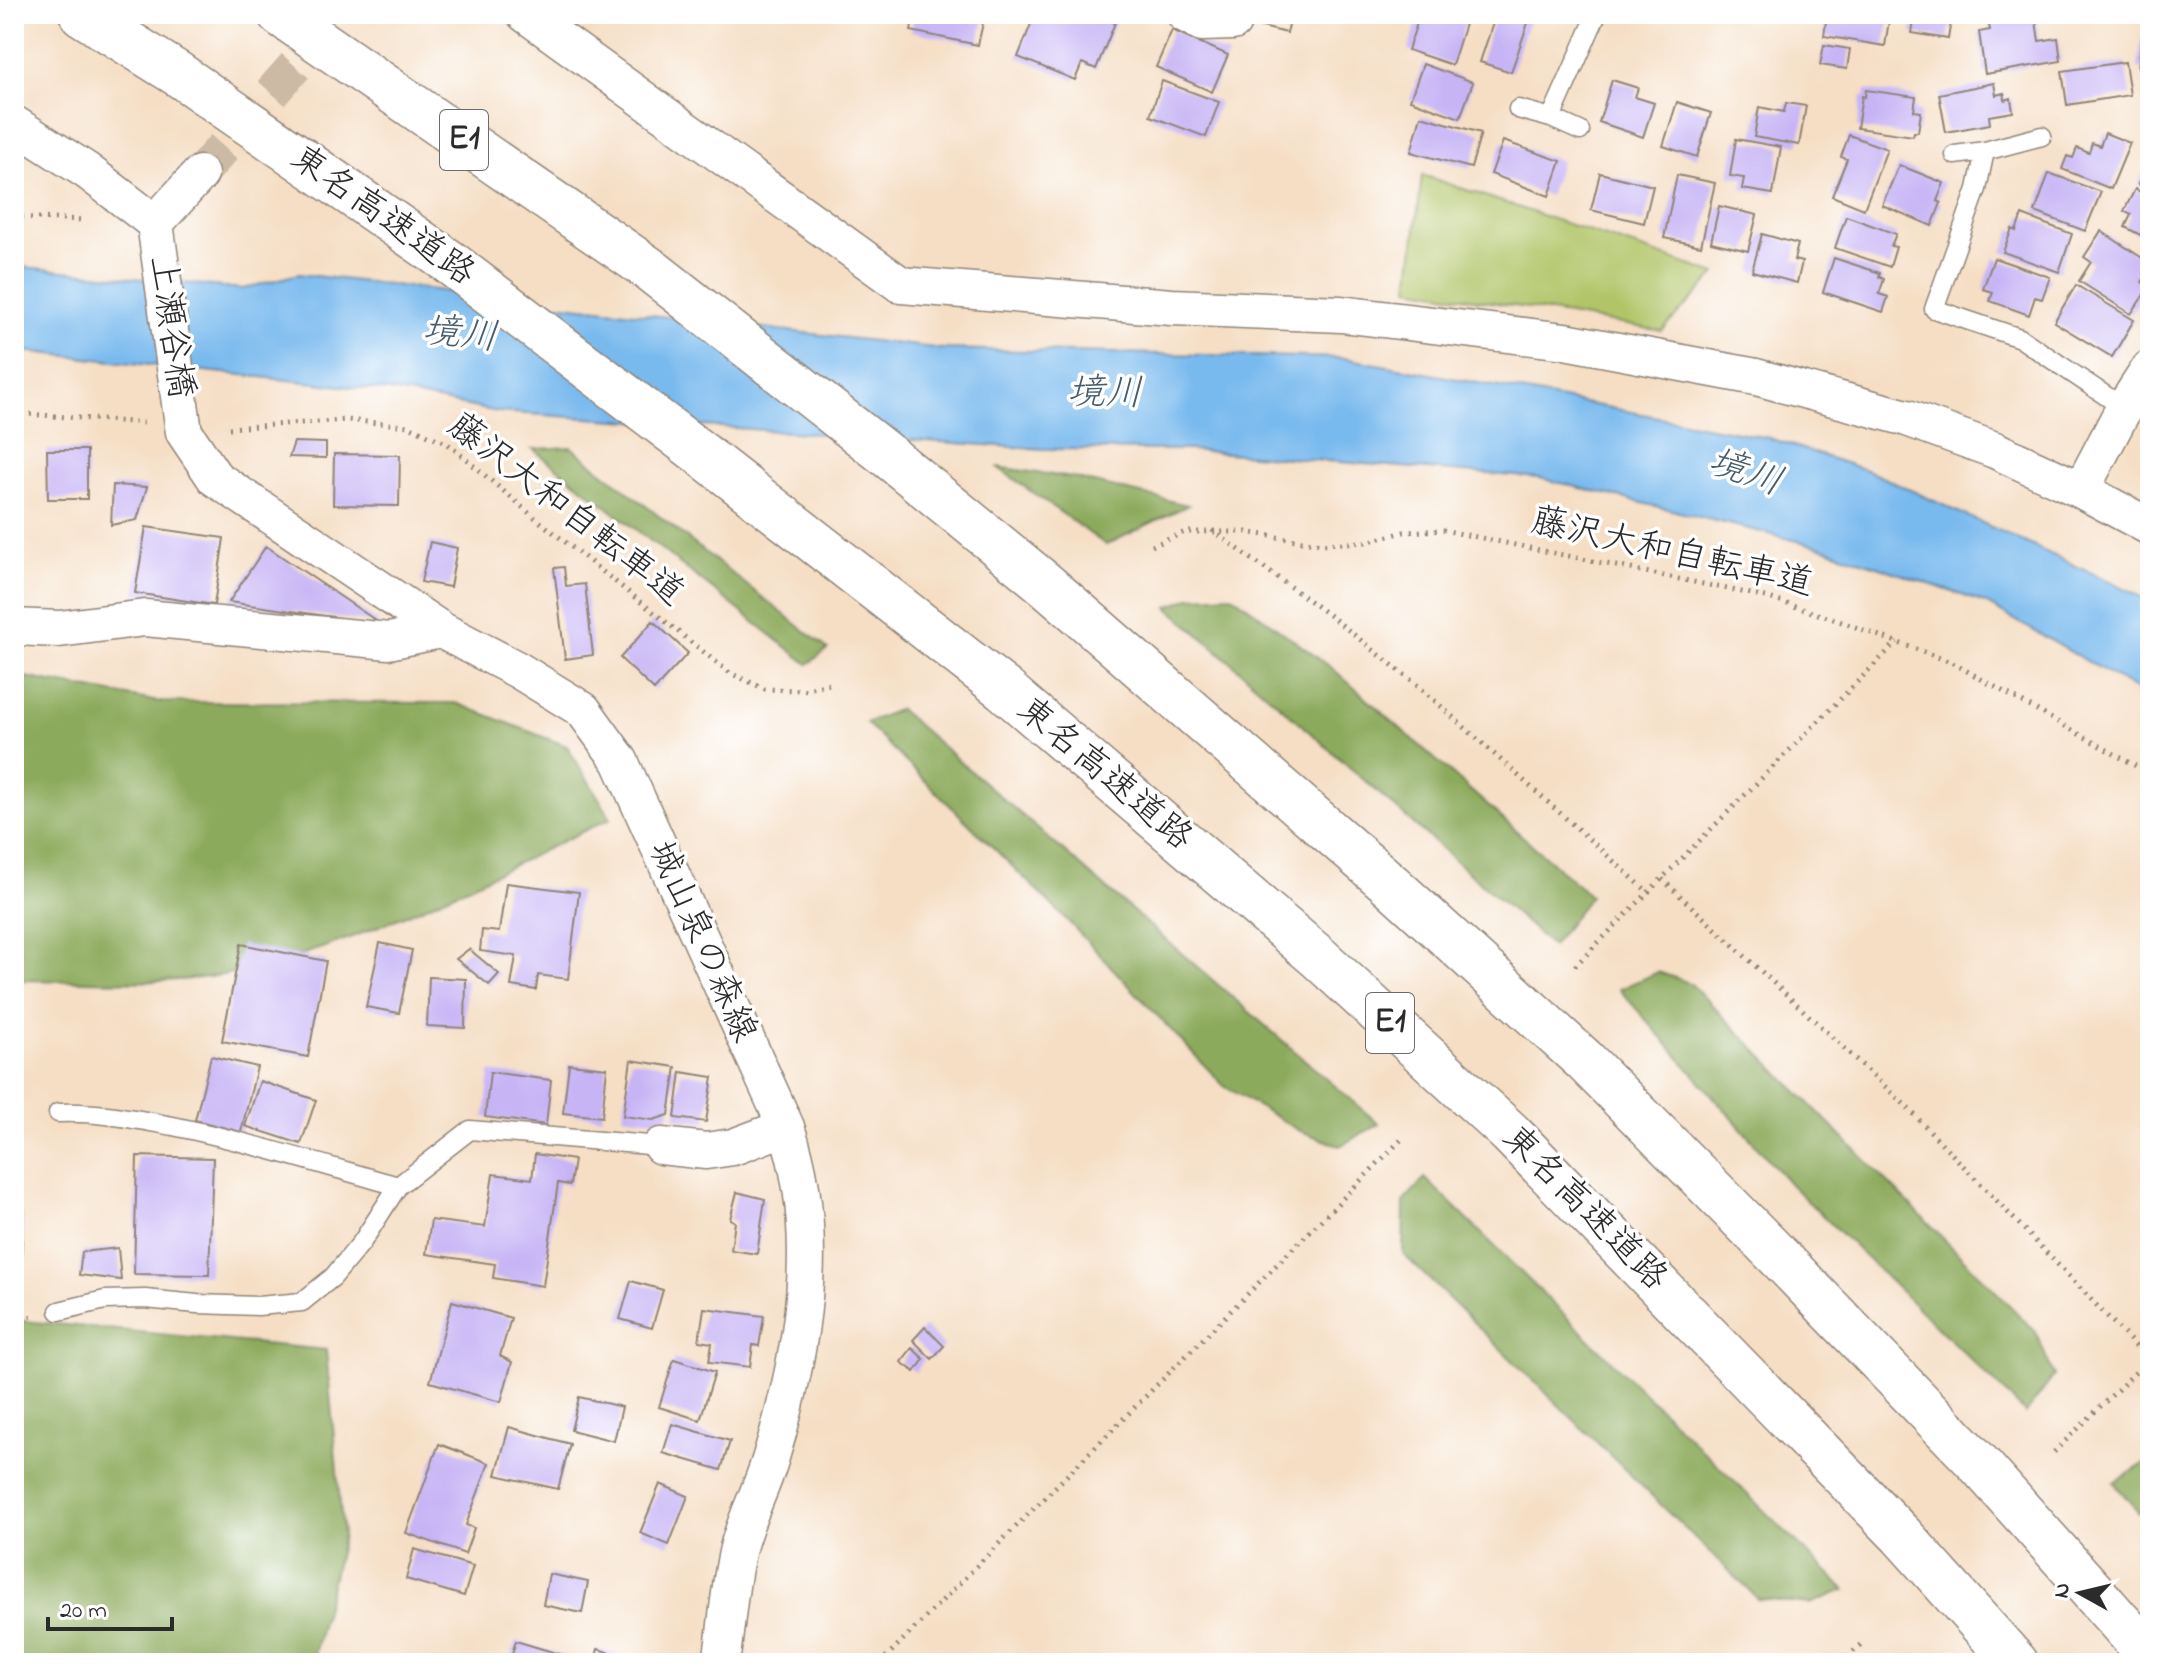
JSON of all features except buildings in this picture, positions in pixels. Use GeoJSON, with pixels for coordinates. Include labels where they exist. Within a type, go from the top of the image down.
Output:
{"type":"FeatureCollection","features":[{"type":"Feature","properties":{"kind":"highway","name":"東名高速道路"},"geometry":{"type":"LineString","coordinates":[[82,14],[178,74],[448,261],[1004,689],[1318,957],[1499,1122],[1902,1536],[2016,1663]]}},
{"type":"Feature","properties":{"kind":"highway","name":"E1"},"geometry":{"type":"LineString","coordinates":[[280,14],[648,268],[892,459],[1116,645],[1391,885],[1584,1060],[1978,1463],[2150,1656]]}},
{"type":"Feature","properties":{"kind":"street"},"geometry":{"type":"LineString","coordinates":[[525,14],[901,285],[1172,307],[1341,314],[1565,341],[1756,377],[1907,418],[1995,450],[2081,490],[2150,527]]}},
{"type":"Feature","properties":{"kind":"street"},"geometry":{"type":"LineString","coordinates":[[1185,14],[1202,23],[1233,22],[1236,14]]}},
{"type":"Feature","properties":{"kind":"street"},"geometry":{"type":"LineString","coordinates":[[14,124],[87,171],[155,223],[200,174]]}},
{"type":"Feature","properties":{"kind":"street","name":"上瀬谷橋"},"geometry":{"type":"LineString","coordinates":[[155,223],[184,432]]}},
{"type":"Feature","properties":{"kind":"street"},"geometry":{"type":"LineString","coordinates":[[2081,490],[2124,408],[2150,368]]}},
{"type":"Feature","properties":{"kind":"street","name":"城山泉の森線"},"geometry":{"type":"LineString","coordinates":[[184,432],[215,478],[441,630],[518,670],[583,710],[620,761],[786,1127],[794,1152],[805,1227],[805,1297],[795,1372],[771,1460],[738,1548],[721,1663]]}},
{"type":"Feature","properties":{"kind":"street"},"geometry":{"type":"LineString","coordinates":[[14,627],[59,629],[145,618],[389,641],[441,630]]}},
{"type":"Feature","properties":{"kind":"street"},"geometry":{"type":"LineString","coordinates":[[661,1146],[706,1151],[733,1147],[786,1127]]}},
{"type":"Feature","properties":{"kind":"lane"},"geometry":{"type":"LineString","coordinates":[[1551,118],[1597,14]]}},
{"type":"Feature","properties":{"kind":"lane"},"geometry":{"type":"LineString","coordinates":[[1518,109],[1551,118],[1580,131]]}},
{"type":"Feature","properties":{"kind":"lane"},"geometry":{"type":"LineString","coordinates":[[1955,155],[1985,151],[2042,136]]}},
{"type":"Feature","properties":{"kind":"lane"},"geometry":{"type":"LineString","coordinates":[[1985,151],[1977,189],[1934,309],[2020,338],[2124,408]]}},
{"type":"Feature","properties":{"kind":"lane"},"geometry":{"type":"LineString","coordinates":[[58,1113],[122,1116],[223,1137],[398,1186]]}},
{"type":"Feature","properties":{"kind":"lane"},"geometry":{"type":"LineString","coordinates":[[59,1311],[105,1300],[145,1299],[258,1306],[302,1302],[333,1277],[362,1242],[398,1186],[470,1130],[661,1146]]}},
{"type":"Feature","properties":{"kind":"path","name":"藤沢大和自転車道"},"geometry":{"type":"LineString","coordinates":[[14,413],[140,422],[184,432],[330,419],[409,426],[448,444],[534,517],[730,673],[765,689],[803,690],[829,684]]}},
{"type":"Feature","properties":{"kind":"path","name":"藤沢大和自転車道"},"geometry":{"type":"LineString","coordinates":[[1152,546],[1185,532],[1212,530],[1321,544],[1366,542],[1404,532],[1443,530],[1766,597],[1951,662],[2150,774]]}},
{"type":"Feature","properties":{"kind":"path"},"geometry":{"type":"LineString","coordinates":[[1212,530],[1333,618],[1415,683],[1648,892]]}},
{"type":"Feature","properties":{"kind":"path"},"geometry":{"type":"LineString","coordinates":[[1575,966],[1897,642]]}},
{"type":"Feature","properties":{"kind":"path"},"geometry":{"type":"LineString","coordinates":[[1662,879],[1906,1106],[2150,1359],[2054,1452]]}},
{"type":"Feature","properties":{"kind":"path"},"geometry":{"type":"LineString","coordinates":[[880,1663],[1404,1137]]}},
{"type":"Feature","properties":{"kind":"path"},"geometry":{"type":"LineString","coordinates":[[1842,1663],[1864,1641]]}},
{"type":"Feature","properties":{"kind":"green space"},"geometry":{"type":"Polygon","coordinates":[[[1422,175],[1716,274],[1662,331],[1409,288],[1422,175]]]}},
{"type":"Feature","properties":{"kind":"green space"},"geometry":{"type":"Polygon","coordinates":[[[571,447],[828,649],[808,664],[533,449],[571,447]]]}},
{"type":"Feature","properties":{"kind":"green space"},"geometry":{"type":"Polygon","coordinates":[[[997,467],[1073,478],[1188,505],[1106,545],[997,467]]]}},
{"type":"Feature","properties":{"kind":"green space"},"geometry":{"type":"Polygon","coordinates":[[[1232,595],[1332,668],[1590,896],[1552,946],[1168,607],[1192,597],[1232,595]]]}},
{"type":"Feature","properties":{"kind":"green space"},"geometry":{"type":"Polygon","coordinates":[[[14,675],[160,702],[456,703],[567,746],[611,818],[390,922],[299,956],[252,969],[163,981],[14,980],[14,675]]]}},
{"type":"Feature","properties":{"kind":"green space"},"geometry":{"type":"Polygon","coordinates":[[[899,709],[1379,1124],[1340,1146],[1298,1130],[1224,1086],[1064,917],[866,723],[899,709]]]}},
{"type":"Feature","properties":{"kind":"green space"},"geometry":{"type":"Polygon","coordinates":[[[1658,972],[1690,983],[2036,1332],[2054,1376],[2026,1413],[1791,1185],[1619,989],[1658,972]]]}},
{"type":"Feature","properties":{"kind":"green space"},"geometry":{"type":"Polygon","coordinates":[[[1425,1178],[1845,1590],[1810,1604],[1758,1599],[1403,1254],[1404,1201],[1425,1178]]]}},
{"type":"Feature","properties":{"kind":"green space"},"geometry":{"type":"Polygon","coordinates":[[[14,1320],[326,1350],[343,1536],[312,1663],[14,1663],[14,1320]]]}},
{"type":"Feature","properties":{"kind":"green space"},"geometry":{"type":"Polygon","coordinates":[[[2150,1460],[2150,1526],[2114,1483],[2150,1460]]]}},
{"type":"Feature","properties":{"kind":"water","name":"境川"},"geometry":{"type":"Polygon","coordinates":[[[14,266],[243,289],[298,274],[943,349],[1344,358],[1769,438],[1869,471],[2133,592],[2150,603],[2150,697],[1985,603],[1818,546],[1540,478],[1189,450],[1044,449],[498,412],[397,392],[14,350],[14,266]]]}},
{"type":"Feature","properties":{"kind":"tunnel"},"geometry":{"type":"LineString","coordinates":[[200,174],[341,14]]}}]}
